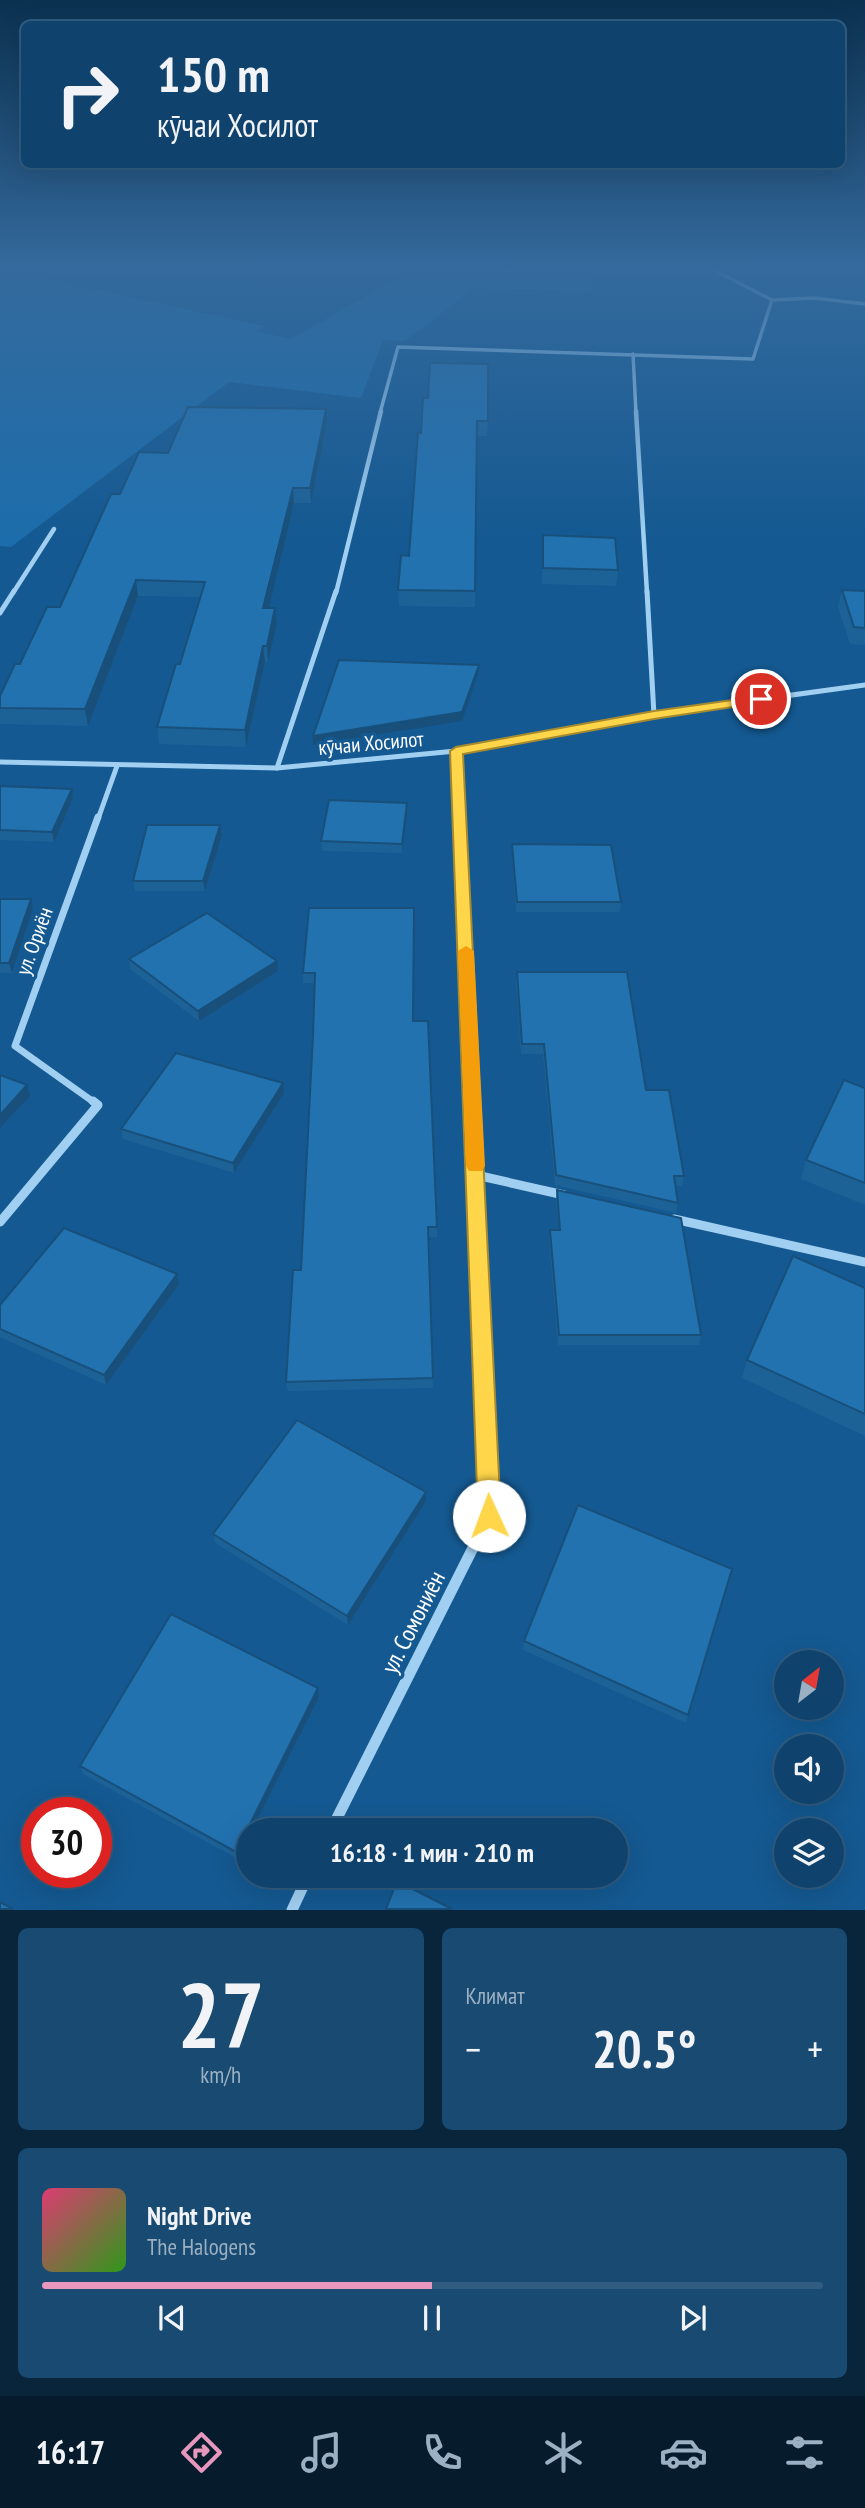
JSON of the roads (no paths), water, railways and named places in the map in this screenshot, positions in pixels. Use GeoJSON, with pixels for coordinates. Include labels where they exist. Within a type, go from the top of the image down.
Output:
{"type":"FeatureCollection","features":[{"type":"Feature","properties":{"kind":"street"},"geometry":{"type":"LineString","coordinates":[[276,768],[332,610],[395,358]]}},
{"type":"Feature","properties":{"kind":"street"},"geometry":{"type":"LineString","coordinates":[[633,358],[654,715]]}},
{"type":"Feature","properties":{"kind":"street"},"geometry":{"type":"LineString","coordinates":[[731,358],[752,358]]}},
{"type":"Feature","properties":{"kind":"street"},"geometry":{"type":"LineString","coordinates":[[0,613],[54,529]]}},
{"type":"Feature","properties":{"kind":"street","name":"кӯчаи Хосилот"},"geometry":{"type":"LineString","coordinates":[[0,762],[276,768],[456,751],[654,715],[865,685]]}},
{"type":"Feature","properties":{"kind":"street","name":"ул. Сомониён"},"geometry":{"type":"LineString","coordinates":[[337,1818],[489,1516],[456,751]]}},
{"type":"Feature","properties":{"kind":"street","name":"ул. Ориён"},"geometry":{"type":"LineString","coordinates":[[0,1222],[98,1105],[15,1046],[117,766]]}},
{"type":"Feature","properties":{"kind":"street"},"geometry":{"type":"LineString","coordinates":[[476,1175],[570,1196]]}},
{"type":"Feature","properties":{"kind":"street"},"geometry":{"type":"LineString","coordinates":[[664,1217],[865,1262]]}},
{"type":"Feature","properties":{"kind":"street"},"geometry":{"type":"LineString","coordinates":[[292,1909],[303,1888]]}}]}
